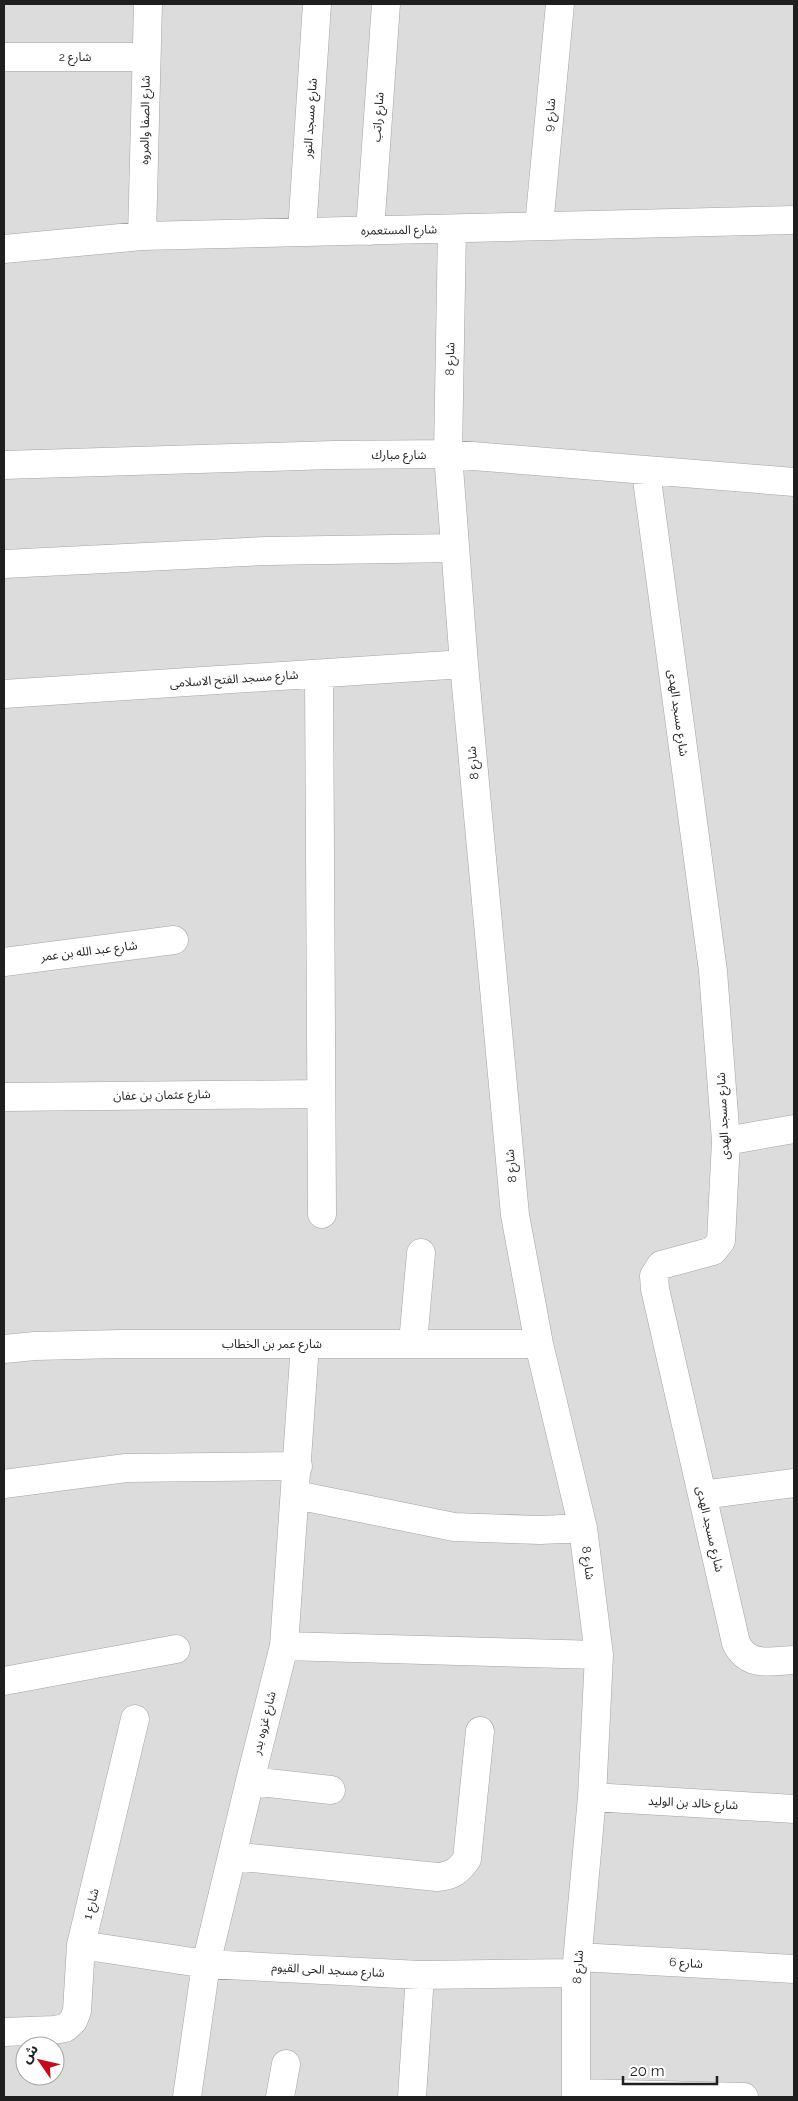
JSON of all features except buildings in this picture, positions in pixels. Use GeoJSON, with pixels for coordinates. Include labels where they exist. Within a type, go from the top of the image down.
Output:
{"type":"FeatureCollection","features":[{"type":"Feature","properties":{"kind":"street","name":"شارع الصفا والمروه"},"geometry":{"type":"LineString","coordinates":[[142,236],[148,4]]}},
{"type":"Feature","properties":{"kind":"street","name":"شارع مسجد النور"},"geometry":{"type":"LineString","coordinates":[[302,232],[317,4]]}},
{"type":"Feature","properties":{"kind":"street","name":"شارع راتب"},"geometry":{"type":"LineString","coordinates":[[370,231],[386,4]]}},
{"type":"Feature","properties":{"kind":"street","name":"شارع 9"},"geometry":{"type":"LineString","coordinates":[[539,226],[560,4]]}},
{"type":"Feature","properties":{"kind":"street","name":"شارع 2"},"geometry":{"type":"LineString","coordinates":[[4,57],[146,57]]}},
{"type":"Feature","properties":{"kind":"street","name":"شارع المستعمره"},"geometry":{"type":"LineString","coordinates":[[4,248],[142,236],[794,220]]}},
{"type":"Feature","properties":{"kind":"street","name":"شارع 8"},"geometry":{"type":"LineString","coordinates":[[452,228],[448,454],[454,548],[516,1216],[540,1344],[583,1528],[599,1655],[592,1798],[577,1965],[576,2095]]}},
{"type":"Feature","properties":{"kind":"street","name":"شارع مبارك"},"geometry":{"type":"LineString","coordinates":[[4,465],[333,455],[448,454],[646,472],[794,482]]}},
{"type":"Feature","properties":{"kind":"street","name":"شارع مسجد الهدى"},"geometry":{"type":"LineString","coordinates":[[646,472],[713,971],[726,1141],[721,1241],[713,1251],[661,1265],[654,1276],[655,1289],[736,1643],[741,1653],[749,1659],[759,1661],[794,1660]]}},
{"type":"Feature","properties":{"kind":"street"},"geometry":{"type":"LineString","coordinates":[[4,564],[266,551],[454,548]]}},
{"type":"Feature","properties":{"kind":"street","name":"شارع مسجد الفتح الاسلامى"},"geometry":{"type":"LineString","coordinates":[[4,694],[464,664]]}},
{"type":"Feature","properties":{"kind":"street"},"geometry":{"type":"LineString","coordinates":[[319,674],[322,1214]]}},
{"type":"Feature","properties":{"kind":"street","name":"شارع عبد الله بن عمر"},"geometry":{"type":"LineString","coordinates":[[4,962],[174,940]]}},
{"type":"Feature","properties":{"kind":"street","name":"شارع عثمان بن عفان"},"geometry":{"type":"LineString","coordinates":[[4,1097],[321,1094]]}},
{"type":"Feature","properties":{"kind":"street"},"geometry":{"type":"LineString","coordinates":[[726,1141],[794,1129]]}},
{"type":"Feature","properties":{"kind":"street"},"geometry":{"type":"LineString","coordinates":[[413,1343],[421,1253]]}},
{"type":"Feature","properties":{"kind":"street","name":"شارع عمر بن الخطاب"},"geometry":{"type":"LineString","coordinates":[[4,1349],[36,1346],[120,1344],[540,1344]]}},
{"type":"Feature","properties":{"kind":"street","name":"شارع غزوه بدر"},"geometry":{"type":"LineString","coordinates":[[186,2097],[206,1964],[284,1646],[305,1344]]}},
{"type":"Feature","properties":{"kind":"street"},"geometry":{"type":"LineString","coordinates":[[4,1484],[126,1468],[298,1466]]}},
{"type":"Feature","properties":{"kind":"street"},"geometry":{"type":"LineString","coordinates":[[702,1496],[794,1483]]}},
{"type":"Feature","properties":{"kind":"street"},"geometry":{"type":"LineString","coordinates":[[296,1495],[454,1528],[531,1530],[583,1528]]}},
{"type":"Feature","properties":{"kind":"street"},"geometry":{"type":"LineString","coordinates":[[284,1646],[599,1655]]}},
{"type":"Feature","properties":{"kind":"street"},"geometry":{"type":"LineString","coordinates":[[4,1681],[176,1649]]}},
{"type":"Feature","properties":{"kind":"street","name":"شارع 1"},"geometry":{"type":"LineString","coordinates":[[4,2032],[54,2030],[65,2028],[73,2021],[77,2011],[81,1944],[136,1719]]}},
{"type":"Feature","properties":{"kind":"street"},"geometry":{"type":"LineString","coordinates":[[232,1856],[437,1878],[450,1876],[460,1869],[467,1859],[480,1730]]}},
{"type":"Feature","properties":{"kind":"street"},"geometry":{"type":"LineString","coordinates":[[250,1781],[331,1790]]}},
{"type":"Feature","properties":{"kind":"street","name":"شارع خالد بن الوليد"},"geometry":{"type":"LineString","coordinates":[[592,1798],[794,1809]]}},
{"type":"Feature","properties":{"kind":"street","name":"شارع مسجد الحى القيوم"},"geometry":{"type":"LineString","coordinates":[[81,1944],[206,1964],[420,1975],[577,1965]]}},
{"type":"Feature","properties":{"kind":"street","name":"شارع 6"},"geometry":{"type":"LineString","coordinates":[[577,1965],[794,1969]]}},
{"type":"Feature","properties":{"kind":"street"},"geometry":{"type":"LineString","coordinates":[[412,2097],[420,1975]]}},
{"type":"Feature","properties":{"kind":"street"},"geometry":{"type":"LineString","coordinates":[[280,2097],[286,2064]]}},
{"type":"Feature","properties":{"kind":"street"},"geometry":{"type":"LineString","coordinates":[[576,2095],[744,2097]]}},
{"type":"Feature","properties":{"kind":"shaded area"},"geometry":{"type":"Polygon","coordinates":[[[4,4],[794,4],[794,2097],[4,2097],[4,4]]]}}]}
